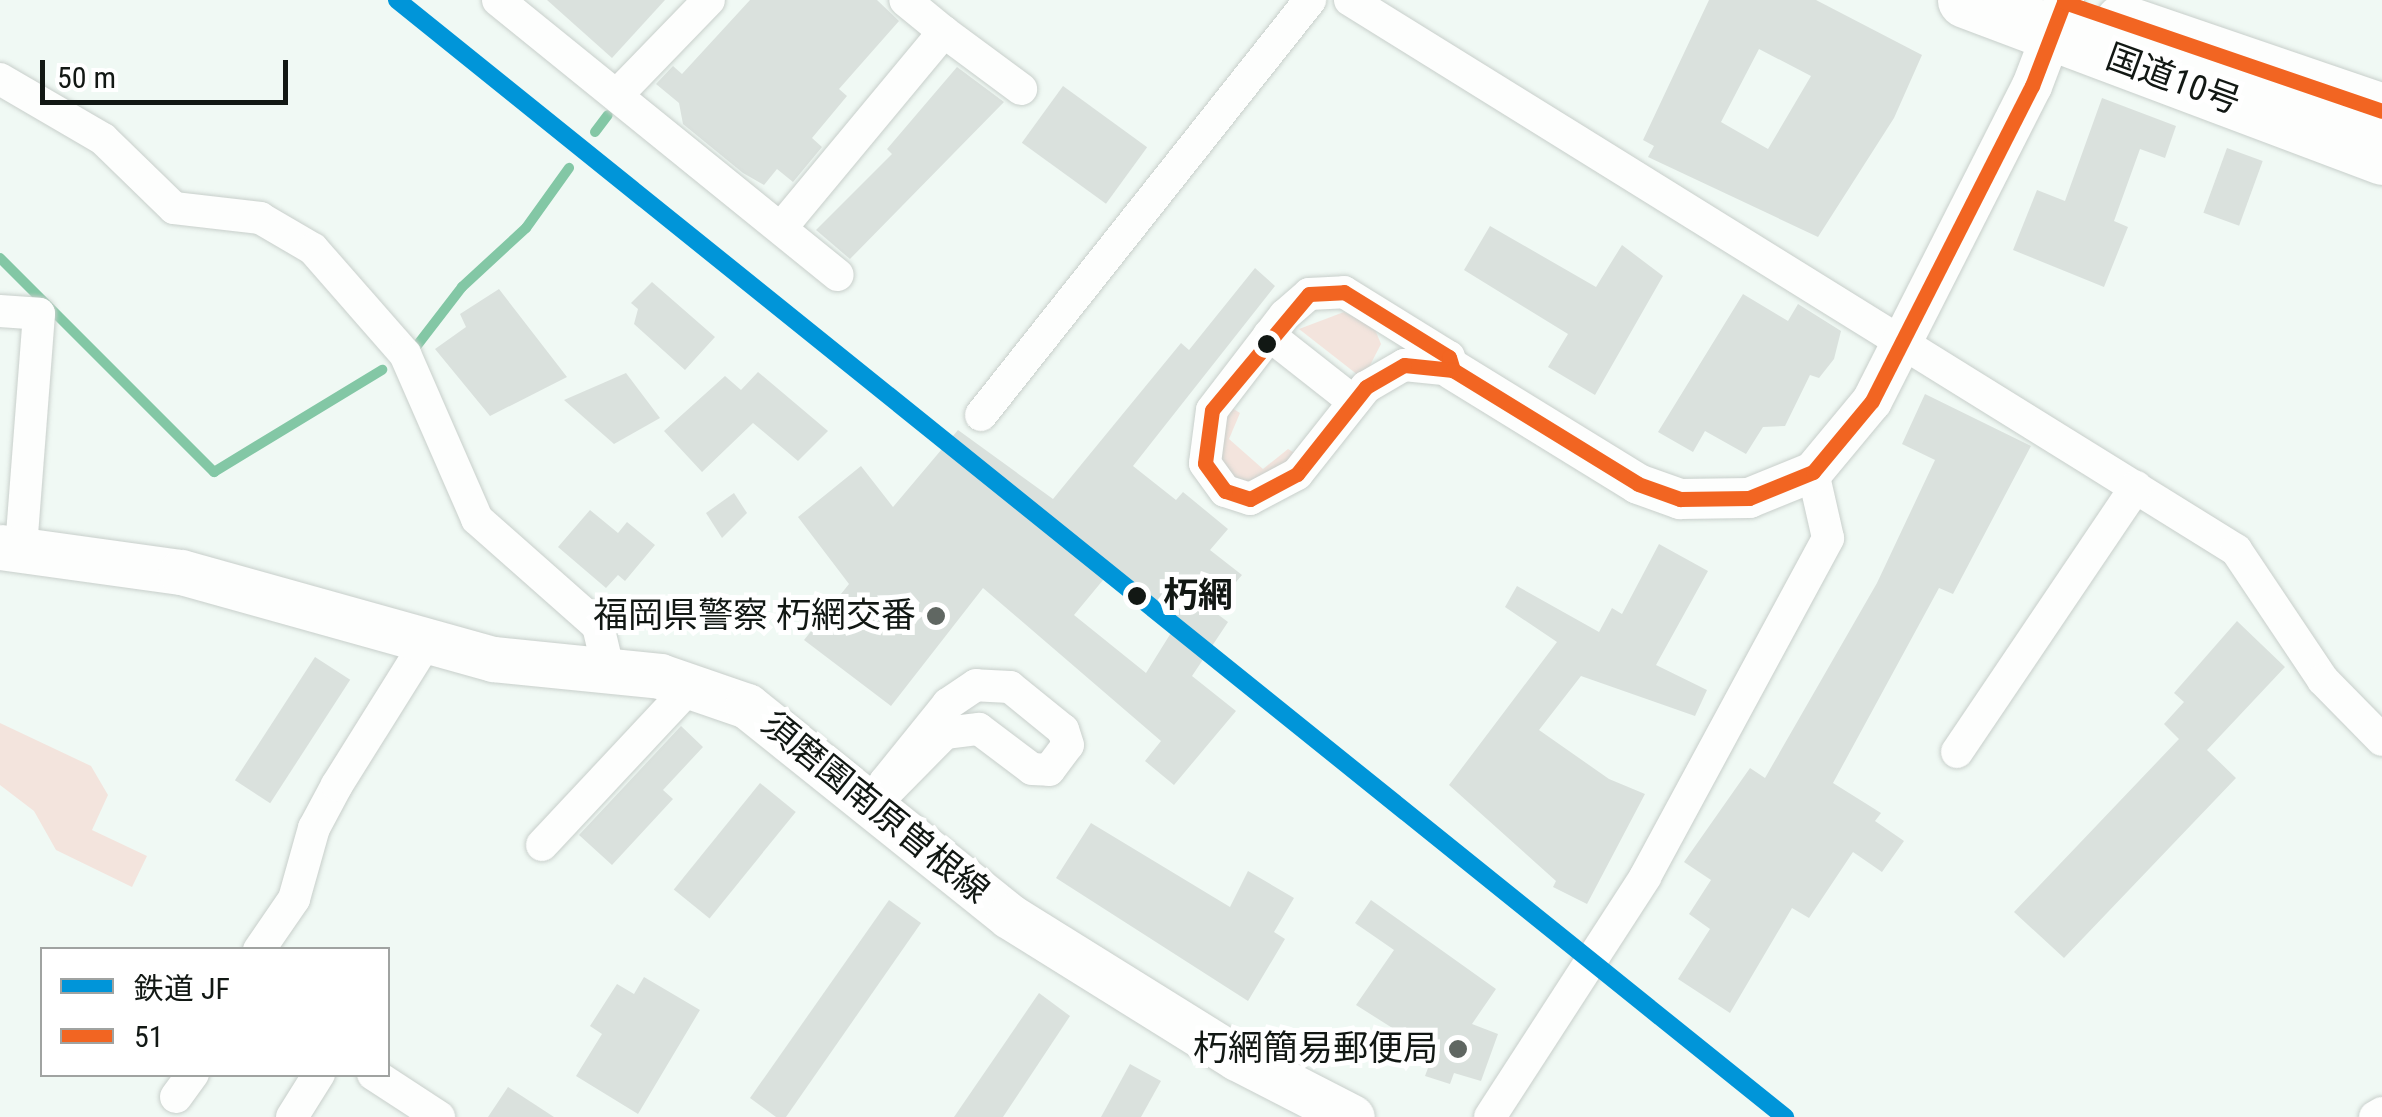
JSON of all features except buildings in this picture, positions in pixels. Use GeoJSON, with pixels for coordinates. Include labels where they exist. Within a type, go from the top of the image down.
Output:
{"type":"FeatureCollection","features":[{"type":"Feature","properties":{"kind":"highway","name":"国道10号"},"geometry":{"type":"LineString","coordinates":[[1965,0],[2058,12],[2382,111]]}},
{"type":"Feature","properties":{"kind":"highway","name":"国道10号"},"geometry":{"type":"LineString","coordinates":[[2058,12],[2382,157]]}},
{"type":"Feature","properties":{"kind":"main road","name":"須磨園南原曽根線"},"geometry":{"type":"LineString","coordinates":[[10,548],[181,572],[493,659],[608,668],[691,686],[748,706],[881,798],[1010,916],[1120,989],[1352,1117]]}},
{"type":"Feature","properties":{"kind":"street"},"geometry":{"type":"LineString","coordinates":[[498,0],[837,275]]}},
{"type":"Feature","properties":{"kind":"street"},"geometry":{"type":"LineString","coordinates":[[617,94],[709,0]]}},
{"type":"Feature","properties":{"kind":"street"},"geometry":{"type":"LineString","coordinates":[[905,0],[1021,89]]}},
{"type":"Feature","properties":{"kind":"street"},"geometry":{"type":"LineString","coordinates":[[980,415],[1310,0]]}},
{"type":"Feature","properties":{"kind":"street"},"geometry":{"type":"LineString","coordinates":[[1363,3],[1899,346],[2236,550],[2324,680],[2382,740]]}},
{"type":"Feature","properties":{"kind":"street"},"geometry":{"type":"LineString","coordinates":[[1453,370],[1449,357],[1344,292],[1309,294],[1269,335],[1212,410],[1205,463],[1226,491],[1250,499],[1297,474],[1354,402],[1404,365],[1453,370],[1638,484],[1680,498],[1749,498],[1813,472],[1853,433],[1899,346],[2058,12]]}},
{"type":"Feature","properties":{"kind":"street"},"geometry":{"type":"LineString","coordinates":[[781,228],[944,32]]}},
{"type":"Feature","properties":{"kind":"street"},"geometry":{"type":"LineString","coordinates":[[0,80],[103,139],[174,208],[260,218],[313,249],[405,354],[477,519],[598,626],[608,668]]}},
{"type":"Feature","properties":{"kind":"street"},"geometry":{"type":"LineString","coordinates":[[0,310],[39,314],[10,548]]}},
{"type":"Feature","properties":{"kind":"street"},"geometry":{"type":"LineString","coordinates":[[1269,335],[1354,402]]}},
{"type":"Feature","properties":{"kind":"street"},"geometry":{"type":"LineString","coordinates":[[1490,1117],[1645,878],[1828,538],[1813,472]]}},
{"type":"Feature","properties":{"kind":"street"},"geometry":{"type":"LineString","coordinates":[[1957,752],[2136,487]]}},
{"type":"Feature","properties":{"kind":"street"},"geometry":{"type":"LineString","coordinates":[[261,947],[288,911],[314,828],[337,784],[427,641]]}},
{"type":"Feature","properties":{"kind":"street"},"geometry":{"type":"LineString","coordinates":[[976,685],[1010,688],[1064,730],[1068,745],[1049,770],[1032,769],[979,729],[961,727],[944,733],[881,798],[885,782],[948,704],[976,685]]}},
{"type":"Feature","properties":{"kind":"street"},"geometry":{"type":"LineString","coordinates":[[542,845],[691,686]]}},
{"type":"Feature","properties":{"kind":"street"},"geometry":{"type":"LineString","coordinates":[[292,1117],[317,1077]]}},
{"type":"Feature","properties":{"kind":"street"},"geometry":{"type":"LineString","coordinates":[[378,1077],[439,1117]]}},
{"type":"Feature","properties":{"kind":"street"},"geometry":{"type":"LineString","coordinates":[[2375,1117],[2382,1113]]}},
{"type":"Feature","properties":{"kind":"shaded area"},"geometry":{"type":"Polygon","coordinates":[[[1344,312],[1374,327],[1381,344],[1363,379],[1299,329],[1344,312]]]}},
{"type":"Feature","properties":{"kind":"shaded area"},"geometry":{"type":"Polygon","coordinates":[[[1229,406],[1240,413],[1229,439],[1263,469],[1288,449],[1298,455],[1251,483],[1237,482],[1217,459],[1229,406]]]}},
{"type":"Feature","properties":{"kind":"shaded area"},"geometry":{"type":"Polygon","coordinates":[[[0,723],[91,766],[108,795],[92,830],[147,856],[132,887],[56,850],[34,811],[0,785],[0,723]]]}},
{"type":"Feature","properties":{"kind":"waterway"},"geometry":{"type":"LineString","coordinates":[[595,132],[608,115]]}},
{"type":"Feature","properties":{"kind":"waterway"},"geometry":{"type":"LineString","coordinates":[[412,352],[462,287],[526,228],[569,168]]}},
{"type":"Feature","properties":{"kind":"waterway"},"geometry":{"type":"LineString","coordinates":[[0,258],[214,472],[382,370]]}},
{"type":"Feature","properties":{"kind":"rail line","name":"JF"},"geometry":{"type":"LineString","coordinates":[[397,0],[1785,1117]]}},
{"type":"Feature","properties":{"kind":"transit line","name":"51"},"geometry":{"type":"LineString","coordinates":[[1453,370],[1638,484],[1680,499],[1749,498],[1813,472],[1872,401],[2032,86],[2064,2],[2382,111]]}},
{"type":"Feature","properties":{"kind":"transit line","name":"51"},"geometry":{"type":"LineString","coordinates":[[1344,292],[1449,357],[1453,370],[1404,365],[1366,387],[1297,474],[1250,499],[1225,491],[1205,463],[1212,410],[1309,294],[1344,292]]}},
{"type":"Feature","properties":{"kind":"place","name":"朽網"},"geometry":{"type":"Point","coordinates":[1137,596]}},
{"type":"Feature","properties":{"kind":"place","name":"福岡県警察 朽網交番"},"geometry":{"type":"Point","coordinates":[936,616]}},
{"type":"Feature","properties":{"kind":"place","name":"朽網簡易郵便局"},"geometry":{"type":"Point","coordinates":[1458,1049]}}]}
